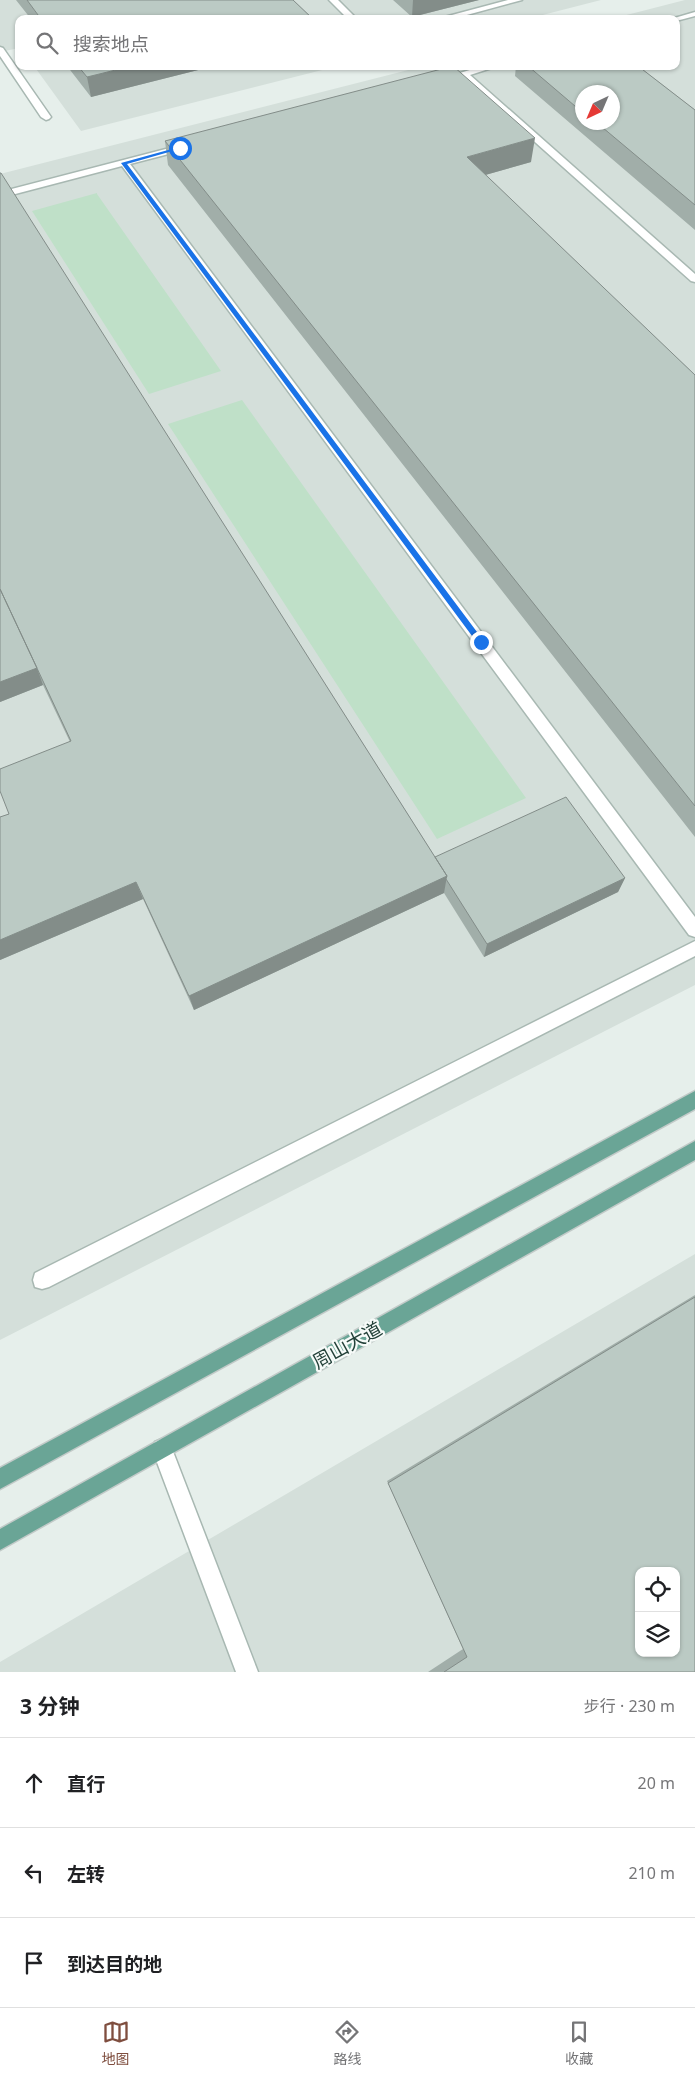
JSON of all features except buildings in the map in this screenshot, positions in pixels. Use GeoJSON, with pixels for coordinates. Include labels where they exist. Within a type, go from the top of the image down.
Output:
{"type":"FeatureCollection","features":[{"type":"Feature","properties":{"kind":"main road"},"geometry":{"type":"LineString","coordinates":[[0,1479],[695,1100]]}},
{"type":"Feature","properties":{"kind":"main road","name":"周山大道"},"geometry":{"type":"LineString","coordinates":[[0,1540],[695,1150]]}},
{"type":"Feature","properties":{"kind":"lane"},"geometry":{"type":"LineString","coordinates":[[333,0],[349,15]]}},
{"type":"Feature","properties":{"kind":"lane"},"geometry":{"type":"LineString","coordinates":[[458,15],[518,0]]}},
{"type":"Feature","properties":{"kind":"lane"},"geometry":{"type":"LineString","coordinates":[[680,18],[695,14]]}},
{"type":"Feature","properties":{"kind":"lane"},"geometry":{"type":"LineString","coordinates":[[0,50],[46,117]]}},
{"type":"Feature","properties":{"kind":"lane"},"geometry":{"type":"LineString","coordinates":[[436,81],[479,70]]}},
{"type":"Feature","properties":{"kind":"lane"},"geometry":{"type":"LineString","coordinates":[[464,74],[695,279]]}},
{"type":"Feature","properties":{"kind":"lane"},"geometry":{"type":"LineString","coordinates":[[0,196],[199,143]]}},
{"type":"Feature","properties":{"kind":"lane"},"geometry":{"type":"LineString","coordinates":[[124,163],[695,930]]}},
{"type":"Feature","properties":{"kind":"lane"},"geometry":{"type":"LineString","coordinates":[[42,1280],[695,948]]}},
{"type":"Feature","properties":{"kind":"lane"},"geometry":{"type":"LineString","coordinates":[[162,1449],[247,1672]]}},
{"type":"Feature","properties":{"kind":"shaded area"},"geometry":{"type":"Polygon","coordinates":[[[0,0],[601,0],[543,15],[15,15],[15,49],[0,52],[0,0]]]}},
{"type":"Feature","properties":{"kind":"shaded area"},"geometry":{"type":"Polygon","coordinates":[[[685,0],[695,0],[695,985],[0,1340],[0,174],[408,70],[680,70],[680,15],[627,15],[685,0]]]}},
{"type":"Feature","properties":{"kind":"shaded area"},"geometry":{"type":"Polygon","coordinates":[[[37,70],[322,70],[81,131],[37,70]]]}},
{"type":"Feature","properties":{"kind":"shaded area"},"geometry":{"type":"Polygon","coordinates":[[[695,1254],[695,1672],[0,1672],[0,1662],[695,1254]]]}},
{"type":"Feature","properties":{"kind":"green space"},"geometry":{"type":"Polygon","coordinates":[[[97,193],[221,371],[149,394],[32,211],[97,193]]]}},
{"type":"Feature","properties":{"kind":"green space"},"geometry":{"type":"Polygon","coordinates":[[[242,400],[526,798],[437,839],[168,424],[242,400]]]}},
{"type":"Feature","properties":{"kind":"route"},"geometry":{"type":"LineString","coordinates":[[180,148],[124,163],[481,642]]}}]}
